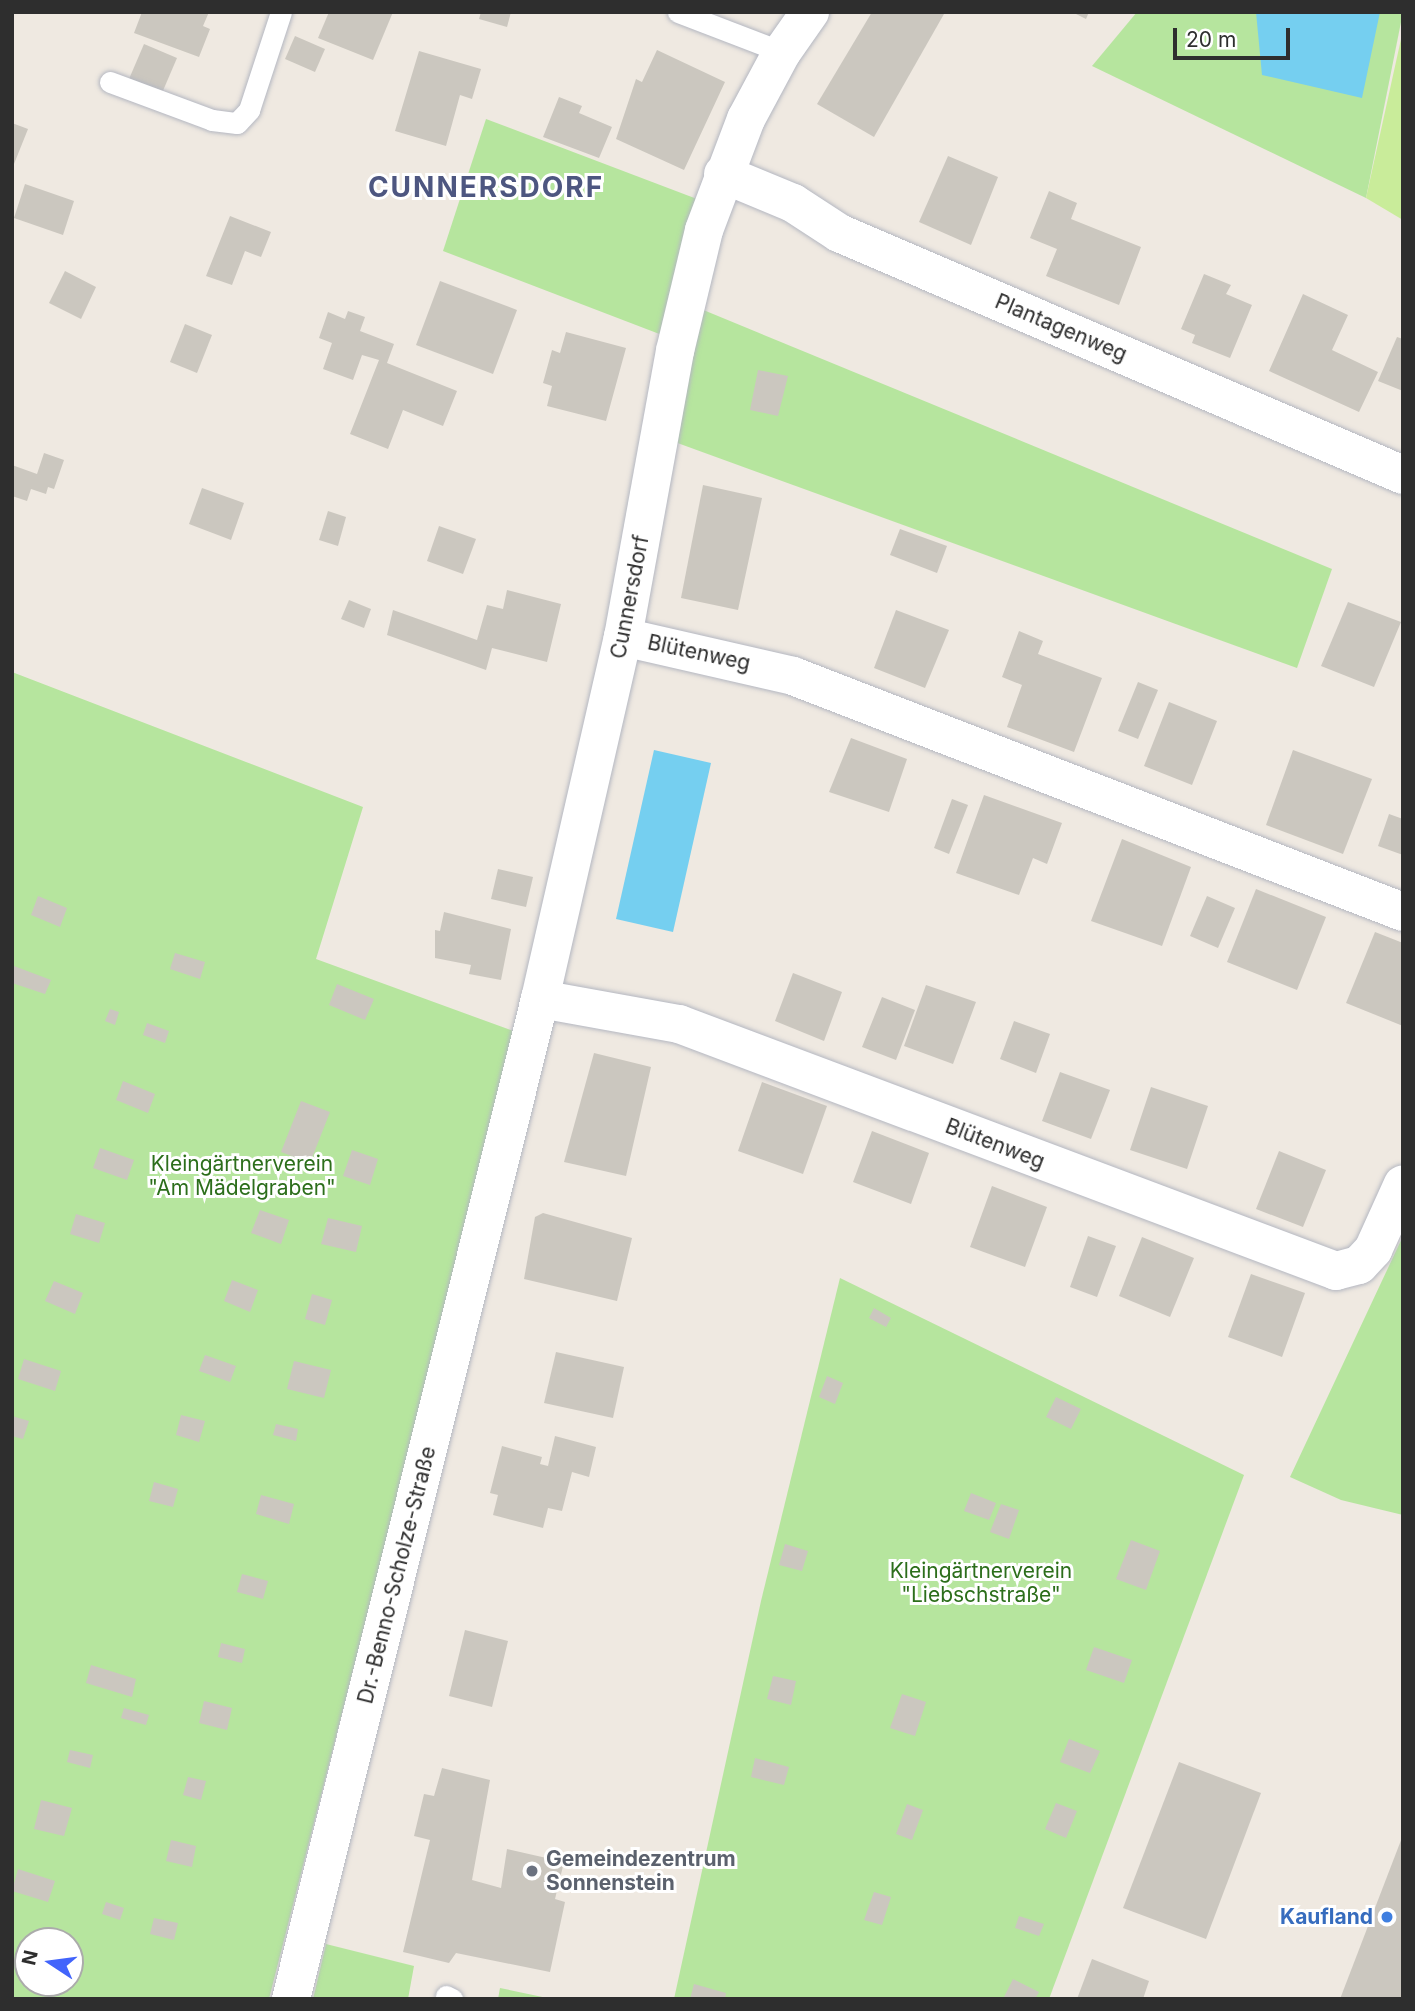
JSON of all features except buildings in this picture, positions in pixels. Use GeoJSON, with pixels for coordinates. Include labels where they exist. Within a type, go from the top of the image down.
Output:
{"type":"FeatureCollection","features":[{"type":"Feature","properties":{"kind":"street","name":"Cunnersdorf"},"geometry":{"type":"LineString","coordinates":[[503,1152],[623,637],[675,351],[704,230],[723,174],[782,52],[810,12]]}},
{"type":"Feature","properties":{"kind":"street","name":"Plantagenweg"},"geometry":{"type":"LineString","coordinates":[[723,174],[793,203],[849,237],[1403,475]]}},
{"type":"Feature","properties":{"kind":"street","name":"Blütenweg"},"geometry":{"type":"LineString","coordinates":[[623,637],[793,676],[1403,912]]}},
{"type":"Feature","properties":{"kind":"street","name":"Blütenweg"},"geometry":{"type":"LineString","coordinates":[[540,999],[679,1024],[1336,1271],[1359,1265],[1373,1250],[1403,1184]]}},
{"type":"Feature","properties":{"kind":"street","name":"Dr.-Benno-Scholze-Straße"},"geometry":{"type":"LineString","coordinates":[[291,1999],[503,1152]]}},
{"type":"Feature","properties":{"kind":"lane"},"geometry":{"type":"LineString","coordinates":[[110,82],[212,120],[237,122],[249,110],[281,12]]}},
{"type":"Feature","properties":{"kind":"lane"},"geometry":{"type":"LineString","coordinates":[[678,12],[782,52]]}},
{"type":"Feature","properties":{"kind":"green space"},"geometry":{"type":"Polygon","coordinates":[[[1137,12],[1403,12],[1366,198],[1092,66],[1137,12]]]}},
{"type":"Feature","properties":{"kind":"green space"},"geometry":{"type":"Polygon","coordinates":[[[1403,30],[1403,220],[1366,198],[1403,30]]]}},
{"type":"Feature","properties":{"kind":"green space"},"geometry":{"type":"Polygon","coordinates":[[[486,119],[697,199],[662,335],[443,251],[486,119]]]}},
{"type":"Feature","properties":{"kind":"green space"},"geometry":{"type":"Polygon","coordinates":[[[701,309],[1332,569],[1297,668],[672,441],[701,309]]]}},
{"type":"Feature","properties":{"kind":"green space","name":"Kleingärtnerverein \"Am Mädelgraben\""},"geometry":{"type":"Polygon","coordinates":[[[12,672],[363,807],[316,959],[516,1032],[269,1999],[12,1999],[12,672]]]}},
{"type":"Feature","properties":{"kind":"green space"},"geometry":{"type":"Polygon","coordinates":[[[1403,1236],[1403,1515],[1341,1500],[1290,1477],[1403,1236]]]}},
{"type":"Feature","properties":{"kind":"green space","name":"Kleingärtnerverein \"Liebschstraße\""},"geometry":{"type":"Polygon","coordinates":[[[840,1278],[1244,1475],[1049,1999],[674,1999],[761,1601],[840,1278]]]}},
{"type":"Feature","properties":{"kind":"green space"},"geometry":{"type":"Polygon","coordinates":[[[326,1944],[414,1966],[408,1999],[313,1999],[326,1944]]]}},
{"type":"Feature","properties":{"kind":"green space"},"geometry":{"type":"Polygon","coordinates":[[[500,1988],[552,1999],[498,1999],[500,1988]]]}},
{"type":"Feature","properties":{"kind":"water"},"geometry":{"type":"Polygon","coordinates":[[[1256,12],[1380,12],[1362,98],[1262,75],[1256,12]]]}},
{"type":"Feature","properties":{"kind":"water"},"geometry":{"type":"Polygon","coordinates":[[[654,750],[711,763],[673,932],[616,919],[654,750]]]}},
{"type":"Feature","properties":{"kind":"place","name":"Gemeindezentrum Sonnenstein"},"geometry":{"type":"Point","coordinates":[532,1871]}},
{"type":"Feature","properties":{"kind":"place","name":"Kaufland"},"geometry":{"type":"Point","coordinates":[1387,1917]}},
{"type":"Feature","properties":{"kind":"district","name":"CUNNERSDORF"},"geometry":{"type":"Point","coordinates":[486,187]}}]}
